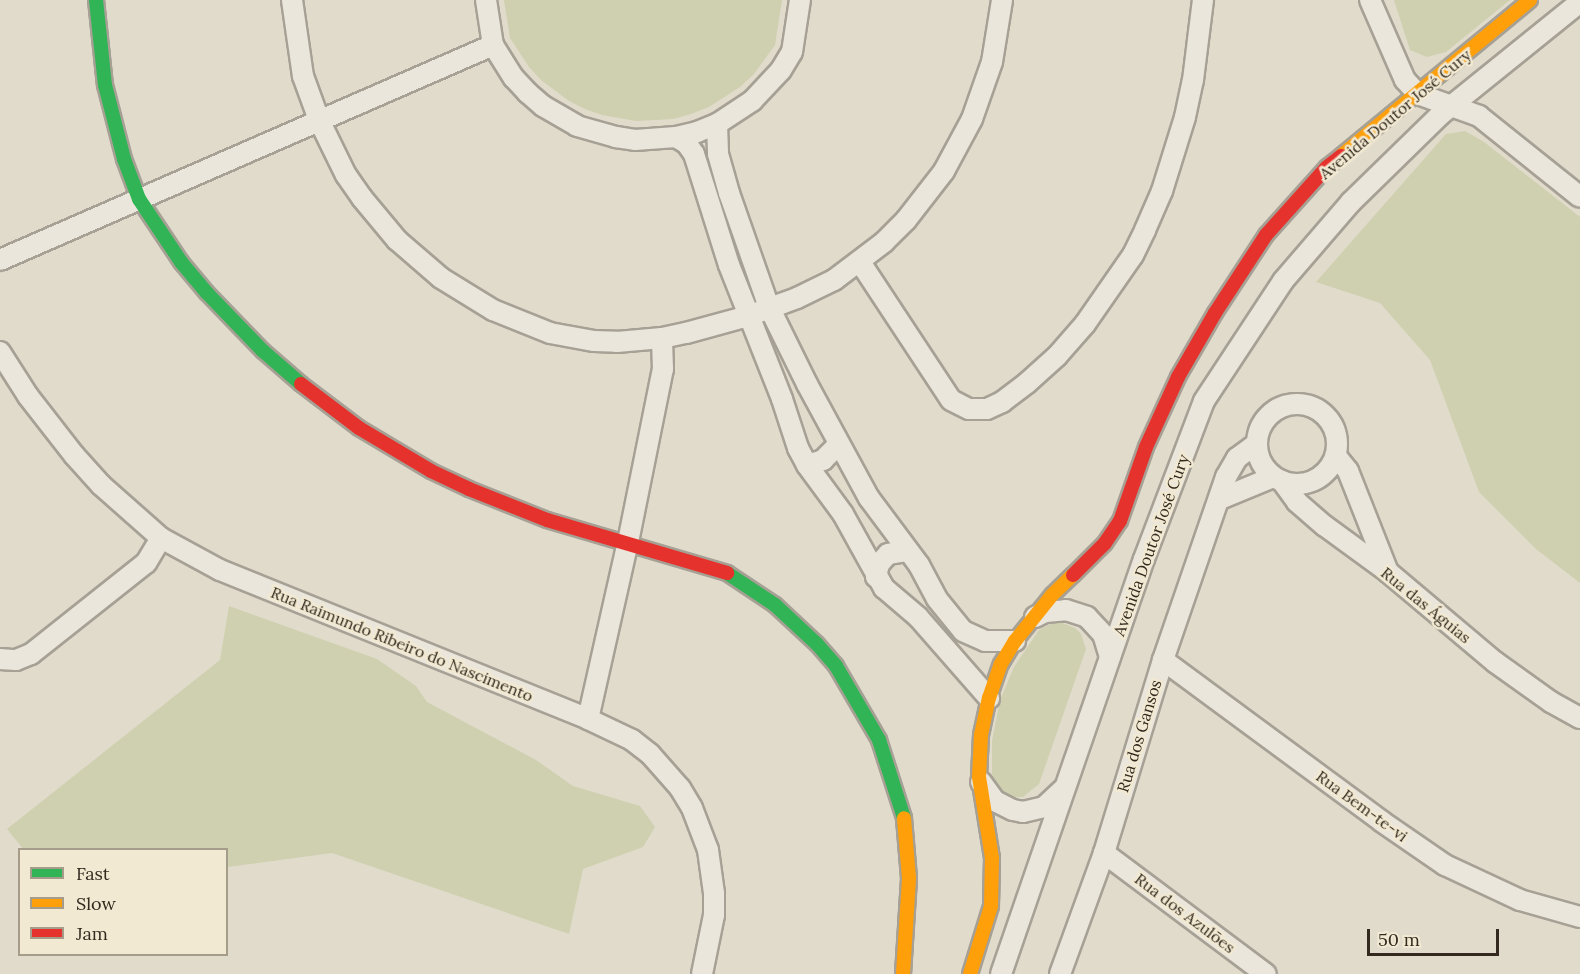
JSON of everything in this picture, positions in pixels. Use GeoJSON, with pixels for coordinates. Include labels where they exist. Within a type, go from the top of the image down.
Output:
{"type":"FeatureCollection","features":[{"type":"Feature","properties":{"kind":"street"},"geometry":{"type":"LineString","coordinates":[[96,0],[105,85],[124,159],[139,199],[181,262],[234,323],[293,378],[359,428],[431,471],[498,502],[547,520],[727,573],[775,605],[810,638],[852,690],[883,748],[904,819],[909,889],[903,974]]}},
{"type":"Feature","properties":{"kind":"street"},"geometry":{"type":"LineString","coordinates":[[292,0],[303,76],[319,120],[346,175],[379,220],[417,259],[466,296],[521,323],[561,336],[617,342],[662,338],[748,316],[797,298],[834,280],[860,262],[906,220],[944,171],[959,146],[976,109],[992,62],[1002,0]]}},
{"type":"Feature","properties":{"kind":"street"},"geometry":{"type":"LineString","coordinates":[[486,0],[493,45],[514,78],[528,93],[543,106],[578,126],[606,135],[635,140],[676,137],[717,124],[752,101],[781,70],[792,52],[800,0]]}},
{"type":"Feature","properties":{"kind":"street"},"geometry":{"type":"LineString","coordinates":[[860,262],[951,400],[969,409],[987,409],[1019,390],[1057,356],[1085,324],[1133,255],[1145,230],[1165,182],[1185,117],[1195,70],[1203,0]]}},
{"type":"Feature","properties":{"kind":"street"},"geometry":{"type":"LineString","coordinates":[[1370,0],[1405,80],[1418,94],[1479,116],[1580,197]]}},
{"type":"Feature","properties":{"kind":"street","name":"Avenida Doutor José Cury"},"geometry":{"type":"LineString","coordinates":[[970,974],[991,906],[992,858],[979,777],[981,735],[989,698],[1001,664],[1015,641],[1052,595],[1105,543],[1120,521],[1146,447],[1178,377],[1215,313],[1266,235],[1327,167],[1530,0]]}},
{"type":"Feature","properties":{"kind":"street","name":"Avenida Doutor José Cury"},"geometry":{"type":"LineString","coordinates":[[1001,974],[1144,559],[1204,401],[1283,281],[1351,202],[1425,128],[1580,2]]}},
{"type":"Feature","properties":{"kind":"street"},"geometry":{"type":"LineString","coordinates":[[0,260],[493,45]]}},
{"type":"Feature","properties":{"kind":"street"},"geometry":{"type":"LineString","coordinates":[[717,124],[718,154],[729,193],[769,307],[838,445],[869,498],[908,551],[937,599],[963,631],[985,641],[1015,641]]}},
{"type":"Feature","properties":{"kind":"street"},"geometry":{"type":"LineString","coordinates":[[676,137],[687,144],[693,154],[748,316],[782,399],[798,448],[807,465],[843,514],[884,588],[923,622],[989,698]]}},
{"type":"Feature","properties":{"kind":"street"},"geometry":{"type":"LineString","coordinates":[[588,719],[628,542],[663,369],[662,338]]}},
{"type":"Feature","properties":{"kind":"street","name":"Rua Raimundo Ribeiro do Nascimento"},"geometry":{"type":"LineString","coordinates":[[0,352],[28,396],[74,455],[123,506],[161,538],[220,570],[588,719],[632,741],[650,754],[680,788],[701,828],[713,871],[711,936],[702,974]]}},
{"type":"Feature","properties":{"kind":"street"},"geometry":{"type":"LineString","coordinates":[[1303,404],[1320,411],[1329,419],[1335,431],[1336,456],[1330,468],[1320,477],[1308,483],[1295,484],[1277,479],[1264,468],[1256,444],[1261,426],[1273,411],[1284,405],[1303,404]]}},
{"type":"Feature","properties":{"kind":"street","name":"Rua dos Gansos"},"geometry":{"type":"LineString","coordinates":[[1060,974],[1104,853],[1163,660],[1226,477],[1237,458],[1256,444]]}},
{"type":"Feature","properties":{"kind":"street"},"geometry":{"type":"LineString","coordinates":[[807,465],[823,460],[838,445]]}},
{"type":"Feature","properties":{"kind":"street"},"geometry":{"type":"LineString","coordinates":[[1336,456],[1348,471],[1388,572]]}},
{"type":"Feature","properties":{"kind":"street"},"geometry":{"type":"LineString","coordinates":[[1220,499],[1277,479]]}},
{"type":"Feature","properties":{"kind":"street","name":"Rua das Águias"},"geometry":{"type":"LineString","coordinates":[[1277,479],[1297,502],[1325,526],[1388,572],[1525,685],[1580,718]]}},
{"type":"Feature","properties":{"kind":"street"},"geometry":{"type":"LineString","coordinates":[[0,659],[16,660],[31,654],[146,563],[161,538]]}},
{"type":"Feature","properties":{"kind":"street"},"geometry":{"type":"LineString","coordinates":[[876,577],[879,564],[888,554],[908,551]]}},
{"type":"Feature","properties":{"kind":"street"},"geometry":{"type":"LineString","coordinates":[[1035,617],[1045,612],[1066,610],[1087,617],[1103,634],[1110,657]]}},
{"type":"Feature","properties":{"kind":"street","name":"Rua Bem-te-vi"},"geometry":{"type":"LineString","coordinates":[[1163,660],[1381,821],[1445,865],[1520,900],[1580,917]]}},
{"type":"Feature","properties":{"kind":"street"},"geometry":{"type":"LineString","coordinates":[[979,777],[988,794],[995,801],[1023,812],[1034,811],[1053,801],[1066,785]]}},
{"type":"Feature","properties":{"kind":"street","name":"Rua dos Azulões"},"geometry":{"type":"LineString","coordinates":[[1104,853],[1266,974]]}},
{"type":"Feature","properties":{"kind":"green space"},"geometry":{"type":"Polygon","coordinates":[[[504,0],[782,0],[775,45],[754,74],[740,87],[709,107],[691,114],[673,119],[636,121],[602,115],[585,109],[569,101],[541,80],[529,67],[510,38],[504,0]]]}},
{"type":"Feature","properties":{"kind":"green space"},"geometry":{"type":"Polygon","coordinates":[[[1394,0],[1510,0],[1446,52],[1427,57],[1410,50],[1394,0]]]}},
{"type":"Feature","properties":{"kind":"green space"},"geometry":{"type":"Polygon","coordinates":[[[1465,131],[1484,142],[1580,217],[1580,583],[1536,549],[1479,492],[1430,360],[1380,303],[1316,282],[1446,134],[1465,131]]]}},
{"type":"Feature","properties":{"kind":"green space"},"geometry":{"type":"Polygon","coordinates":[[[229,606],[377,659],[416,686],[427,702],[536,760],[573,786],[640,806],[655,827],[643,847],[583,869],[569,934],[332,853],[228,867],[228,848],[22,848],[7,829],[220,660],[229,606]]]}},
{"type":"Feature","properties":{"kind":"green space"},"geometry":{"type":"Polygon","coordinates":[[[1060,622],[1075,628],[1081,634],[1086,649],[1039,784],[1023,797],[1009,797],[992,784],[992,741],[1000,700],[1014,667],[1039,630],[1060,622]]]}},
{"type":"Feature","properties":{"kind":"traffic: fast"},"geometry":{"type":"LineString","coordinates":[[96,0],[105,85],[124,159],[139,199],[181,262],[207,293],[263,351],[301,384]]}},
{"type":"Feature","properties":{"kind":"traffic: fast"},"geometry":{"type":"LineString","coordinates":[[727,573],[775,605],[817,644],[836,666],[879,740],[904,818]]}},
{"type":"Feature","properties":{"kind":"traffic: slow"},"geometry":{"type":"LineString","coordinates":[[1341,156],[1530,0]]}},
{"type":"Feature","properties":{"kind":"traffic: slow"},"geometry":{"type":"LineString","coordinates":[[970,974],[991,906],[992,858],[979,777],[981,735],[989,698],[1001,664],[1015,641],[1052,595],[1073,575]]}},
{"type":"Feature","properties":{"kind":"traffic: slow"},"geometry":{"type":"LineString","coordinates":[[903,974],[909,878],[904,818]]}},
{"type":"Feature","properties":{"kind":"traffic: jam"},"geometry":{"type":"LineString","coordinates":[[1073,575],[1105,543],[1120,521],[1146,447],[1178,377],[1215,313],[1266,235],[1327,167],[1341,156]]}},
{"type":"Feature","properties":{"kind":"traffic: jam"},"geometry":{"type":"LineString","coordinates":[[301,384],[359,428],[431,471],[469,489],[547,520],[727,573]]}}]}
